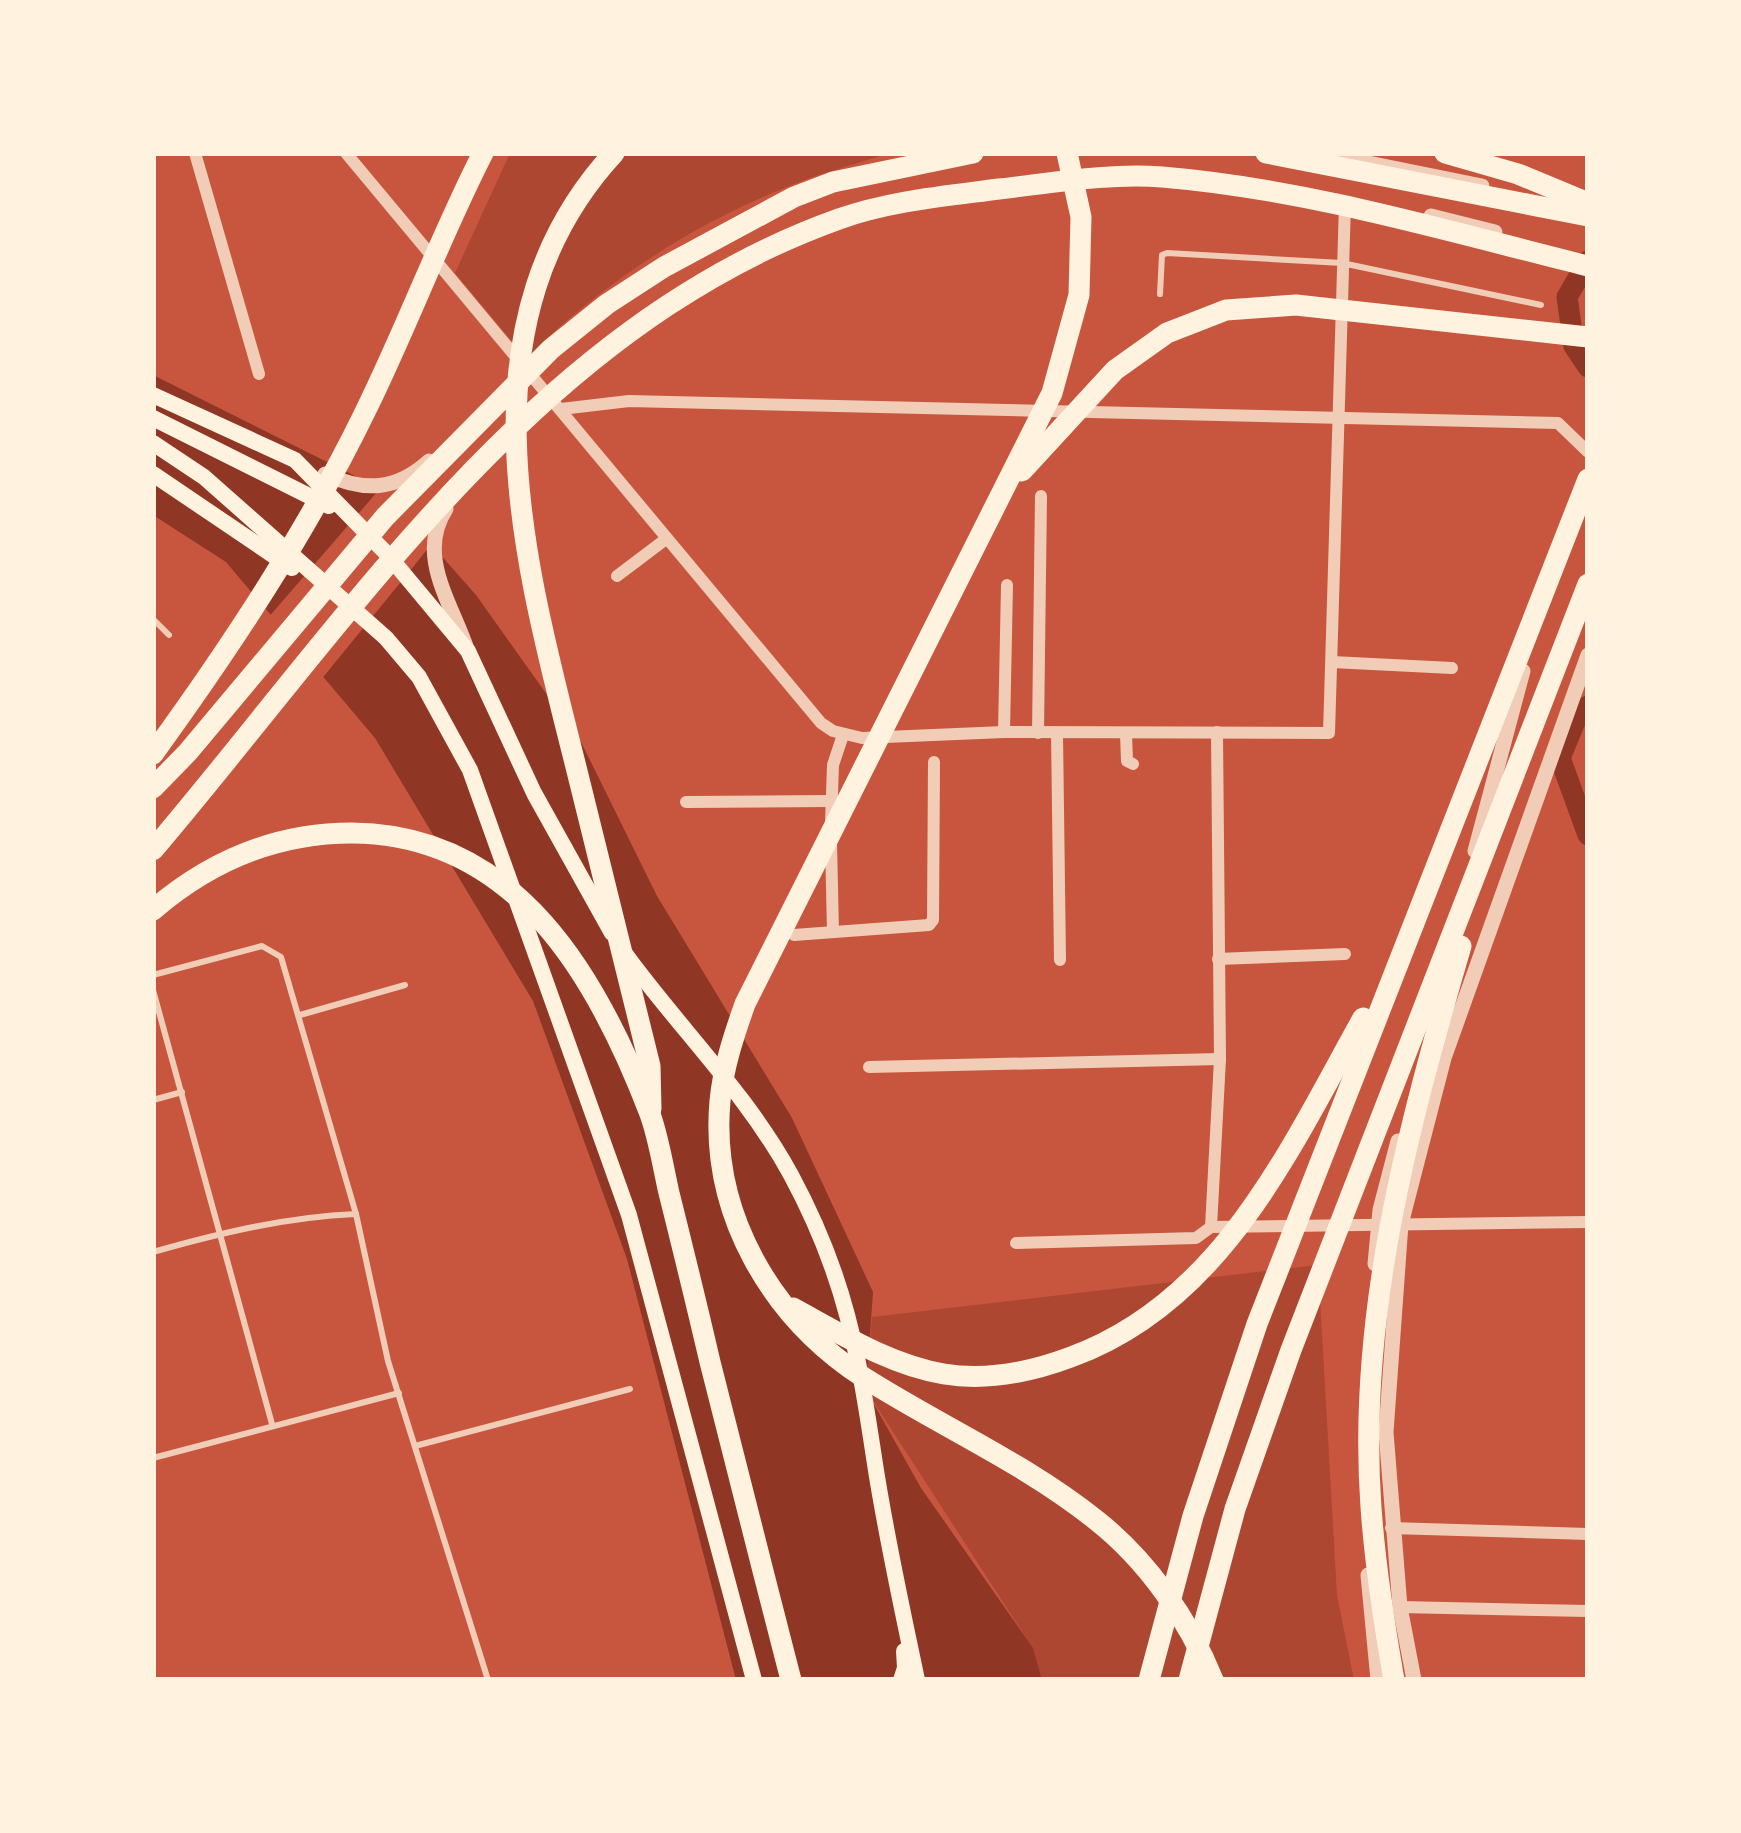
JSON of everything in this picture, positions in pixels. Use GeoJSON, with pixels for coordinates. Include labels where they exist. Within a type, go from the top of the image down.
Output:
{"type":"FeatureCollection","features":[{"type":"Feature","properties":{"kind":"highway"},"geometry":{"type":"LineString","coordinates":[[153,754],[234,640],[308,522],[389,362],[483,153]]}},
{"type":"Feature","properties":{"kind":"highway"},"geometry":{"type":"LineString","coordinates":[[614,153],[568,216],[539,279],[518,370],[515,461],[547,647],[650,1066],[650,1115]]}},
{"type":"Feature","properties":{"kind":"highway"},"geometry":{"type":"LineString","coordinates":[[153,788],[385,517],[534,365],[607,304],[664,267],[794,197],[832,182],[974,153]]}},
{"type":"Feature","properties":{"kind":"highway"},"geometry":{"type":"LineString","coordinates":[[1067,153],[1081,217],[1079,295],[1052,393],[766,955],[730,1046],[718,1123],[725,1188],[759,1272],[782,1303],[817,1342],[862,1376],[1030,1474],[1100,1522],[1155,1580],[1184,1622],[1213,1680]]}},
{"type":"Feature","properties":{"kind":"highway"},"geometry":{"type":"LineString","coordinates":[[1266,153],[1473,190],[1588,217]]}},
{"type":"Feature","properties":{"kind":"highway"},"geometry":{"type":"LineString","coordinates":[[1445,153],[1518,174],[1588,203]]}},
{"type":"Feature","properties":{"kind":"highway"},"geometry":{"type":"LineString","coordinates":[[153,850],[493,449],[581,369],[654,314],[737,264],[797,235],[872,208],[1106,176],[1160,177],[1314,200],[1588,261]]}},
{"type":"Feature","properties":{"kind":"highway"},"geometry":{"type":"LineString","coordinates":[[1006,489],[1114,370],[1167,333],[1226,310],[1296,305],[1588,337]]}},
{"type":"Feature","properties":{"kind":"highway"},"geometry":{"type":"LineString","coordinates":[[1149,1680],[1221,1424],[1400,952],[1588,479]]}},
{"type":"Feature","properties":{"kind":"highway"},"geometry":{"type":"LineString","coordinates":[[1189,1680],[1235,1509],[1291,1350],[1588,584]]}},
{"type":"Feature","properties":{"kind":"highway"},"geometry":{"type":"LineString","coordinates":[[1394,1680],[1371,1504],[1370,1424],[1381,1278],[1409,1134],[1503,801]]}},
{"type":"Feature","properties":{"kind":"highway"},"geometry":{"type":"LineString","coordinates":[[153,910],[237,855],[298,837],[370,833],[413,840],[456,856],[496,879],[557,934],[583,973],[650,1115],[791,1680]]}},
{"type":"Feature","properties":{"kind":"highway"},"geometry":{"type":"LineString","coordinates":[[782,1303],[877,1352],[948,1375],[1018,1373],[1118,1338],[1176,1297],[1240,1228],[1277,1172],[1400,952]]}},
{"type":"Feature","properties":{"kind":"main road"},"geometry":{"type":"LineString","coordinates":[[153,395],[295,460],[388,554],[468,651],[534,794],[628,958],[764,1131],[816,1224],[855,1333],[917,1680]]}},
{"type":"Feature","properties":{"kind":"main road"},"geometry":{"type":"LineString","coordinates":[[153,418],[352,518]]}},
{"type":"Feature","properties":{"kind":"main road"},"geometry":{"type":"LineString","coordinates":[[153,443],[204,477],[386,638],[419,677],[470,770],[629,1215],[754,1680]]}},
{"type":"Feature","properties":{"kind":"main road"},"geometry":{"type":"LineString","coordinates":[[153,474],[250,542],[335,591]]}},
{"type":"Feature","properties":{"kind":"main road"},"geometry":{"type":"LineString","coordinates":[[898,1591],[905,1668],[901,1680]]}},
{"type":"Feature","properties":{"kind":"main road"},"geometry":{"type":"LineString","coordinates":[[746,1646],[769,1680]]}},
{"type":"Feature","properties":{"kind":"street"},"geometry":{"type":"LineString","coordinates":[[195,153],[259,374]]}},
{"type":"Feature","properties":{"kind":"street"},"geometry":{"type":"LineString","coordinates":[[346,153],[821,723],[843,735],[862,738],[1004,732],[1329,733],[1345,197]]}},
{"type":"Feature","properties":{"kind":"street"},"geometry":{"type":"LineString","coordinates":[[295,460],[363,488],[388,486],[423,467],[524,366],[584,315],[652,268],[815,183],[944,153]]}},
{"type":"Feature","properties":{"kind":"street"},"geometry":{"type":"LineString","coordinates":[[1320,153],[1463,180],[1588,217]]}},
{"type":"Feature","properties":{"kind":"street"},"geometry":{"type":"LineString","coordinates":[[468,651],[433,560],[434,530],[451,502],[657,322],[776,253],[857,218],[976,185],[1091,170],[1151,170],[1345,197],[1464,223],[1588,261]]}},
{"type":"Feature","properties":{"kind":"street"},"geometry":{"type":"LineString","coordinates":[[558,405],[629,401],[982,406],[1558,423],[1588,452]]}},
{"type":"Feature","properties":{"kind":"street"},"geometry":{"type":"LineString","coordinates":[[1038,733],[1041,496]]}},
{"type":"Feature","properties":{"kind":"street"},"geometry":{"type":"LineString","coordinates":[[1378,1680],[1360,1426],[1378,1228],[1519,682],[1588,507]]}},
{"type":"Feature","properties":{"kind":"street"},"geometry":{"type":"LineString","coordinates":[[617,576],[666,539]]}},
{"type":"Feature","properties":{"kind":"street"},"geometry":{"type":"LineString","coordinates":[[1004,732],[1007,585]]}},
{"type":"Feature","properties":{"kind":"street"},"geometry":{"type":"LineString","coordinates":[[1414,1680],[1391,1528],[1386,1432],[1401,1227],[1444,1058],[1588,655]]}},
{"type":"Feature","properties":{"kind":"street"},"geometry":{"type":"LineString","coordinates":[[1332,662],[1452,668]]}},
{"type":"Feature","properties":{"kind":"street"},"geometry":{"type":"LineString","coordinates":[[1057,733],[1060,960]]}},
{"type":"Feature","properties":{"kind":"street"},"geometry":{"type":"LineString","coordinates":[[1211,1227],[1220,1059],[1217,733]]}},
{"type":"Feature","properties":{"kind":"street"},"geometry":{"type":"LineString","coordinates":[[1126,734],[1127,761],[1133,764]]}},
{"type":"Feature","properties":{"kind":"street"},"geometry":{"type":"LineString","coordinates":[[833,932],[830,801],[833,765],[843,735]]}},
{"type":"Feature","properties":{"kind":"street"},"geometry":{"type":"LineString","coordinates":[[794,935],[928,925],[932,920],[934,762]]}},
{"type":"Feature","properties":{"kind":"street"},"geometry":{"type":"LineString","coordinates":[[686,802],[830,801]]}},
{"type":"Feature","properties":{"kind":"street"},"geometry":{"type":"LineString","coordinates":[[1218,959],[1345,954]]}},
{"type":"Feature","properties":{"kind":"street"},"geometry":{"type":"LineString","coordinates":[[869,1067],[1220,1059]]}},
{"type":"Feature","properties":{"kind":"street"},"geometry":{"type":"LineString","coordinates":[[1211,1227],[1217,1232],[1588,1222]]}},
{"type":"Feature","properties":{"kind":"street"},"geometry":{"type":"LineString","coordinates":[[1016,1243],[1196,1238],[1211,1227]]}},
{"type":"Feature","properties":{"kind":"street"},"geometry":{"type":"LineString","coordinates":[[1391,1528],[1588,1534]]}},
{"type":"Feature","properties":{"kind":"street"},"geometry":{"type":"LineString","coordinates":[[1400,1607],[1588,1611]]}},
{"type":"Feature","properties":{"kind":"lane"},"geometry":{"type":"LineString","coordinates":[[1160,294],[1162,255],[1167,253],[1342,263],[1541,304]]}},
{"type":"Feature","properties":{"kind":"lane"},"geometry":{"type":"LineString","coordinates":[[153,619],[169,635]]}},
{"type":"Feature","properties":{"kind":"lane"},"geometry":{"type":"LineString","coordinates":[[153,975],[262,946],[281,957],[356,1214],[399,1393],[488,1680]]}},
{"type":"Feature","properties":{"kind":"lane"},"geometry":{"type":"LineString","coordinates":[[300,1015],[404,985]]}},
{"type":"Feature","properties":{"kind":"lane"},"geometry":{"type":"LineString","coordinates":[[153,991],[272,1424]]}},
{"type":"Feature","properties":{"kind":"lane"},"geometry":{"type":"LineString","coordinates":[[153,1100],[182,1092]]}},
{"type":"Feature","properties":{"kind":"lane"},"geometry":{"type":"LineString","coordinates":[[153,1252],[296,1218],[356,1214]]}},
{"type":"Feature","properties":{"kind":"lane"},"geometry":{"type":"LineString","coordinates":[[415,1446],[630,1389]]}},
{"type":"Feature","properties":{"kind":"lane"},"geometry":{"type":"LineString","coordinates":[[153,1458],[399,1393]]}},
{"type":"Feature","properties":{"kind":"shaded area"},"geometry":{"type":"Polygon","coordinates":[[[510,153],[889,153],[795,184],[679,240],[584,306],[526,358],[455,273],[510,153]]]}},
{"type":"Feature","properties":{"kind":"shaded area"},"geometry":{"type":"Polygon","coordinates":[[[153,375],[383,490],[476,595],[582,744],[657,896],[792,1118],[873,1292],[866,1390],[921,1488],[1033,1648],[1042,1680],[736,1680],[627,1259],[533,1001],[375,738],[226,562],[153,515],[153,375]]]}},
{"type":"Feature","properties":{"kind":"shaded area"},"geometry":{"type":"Polygon","coordinates":[[[1318,1265],[1337,1595],[1354,1680],[1042,1680],[1032,1647],[866,1390],[872,1317],[1318,1265]]]}},
{"type":"Feature","properties":{"kind":"pier"},"geometry":{"type":"Polygon","coordinates":[[[384,484],[435,540],[320,681],[267,619],[384,484]]]}},
{"type":"Feature","properties":{"kind":"waterway"},"geometry":{"type":"LineString","coordinates":[[1588,261],[1567,297],[1574,346],[1588,367]]}},
{"type":"Feature","properties":{"kind":"waterway"},"geometry":{"type":"LineString","coordinates":[[1588,706],[1579,712],[1560,758],[1588,835]]}}]}
